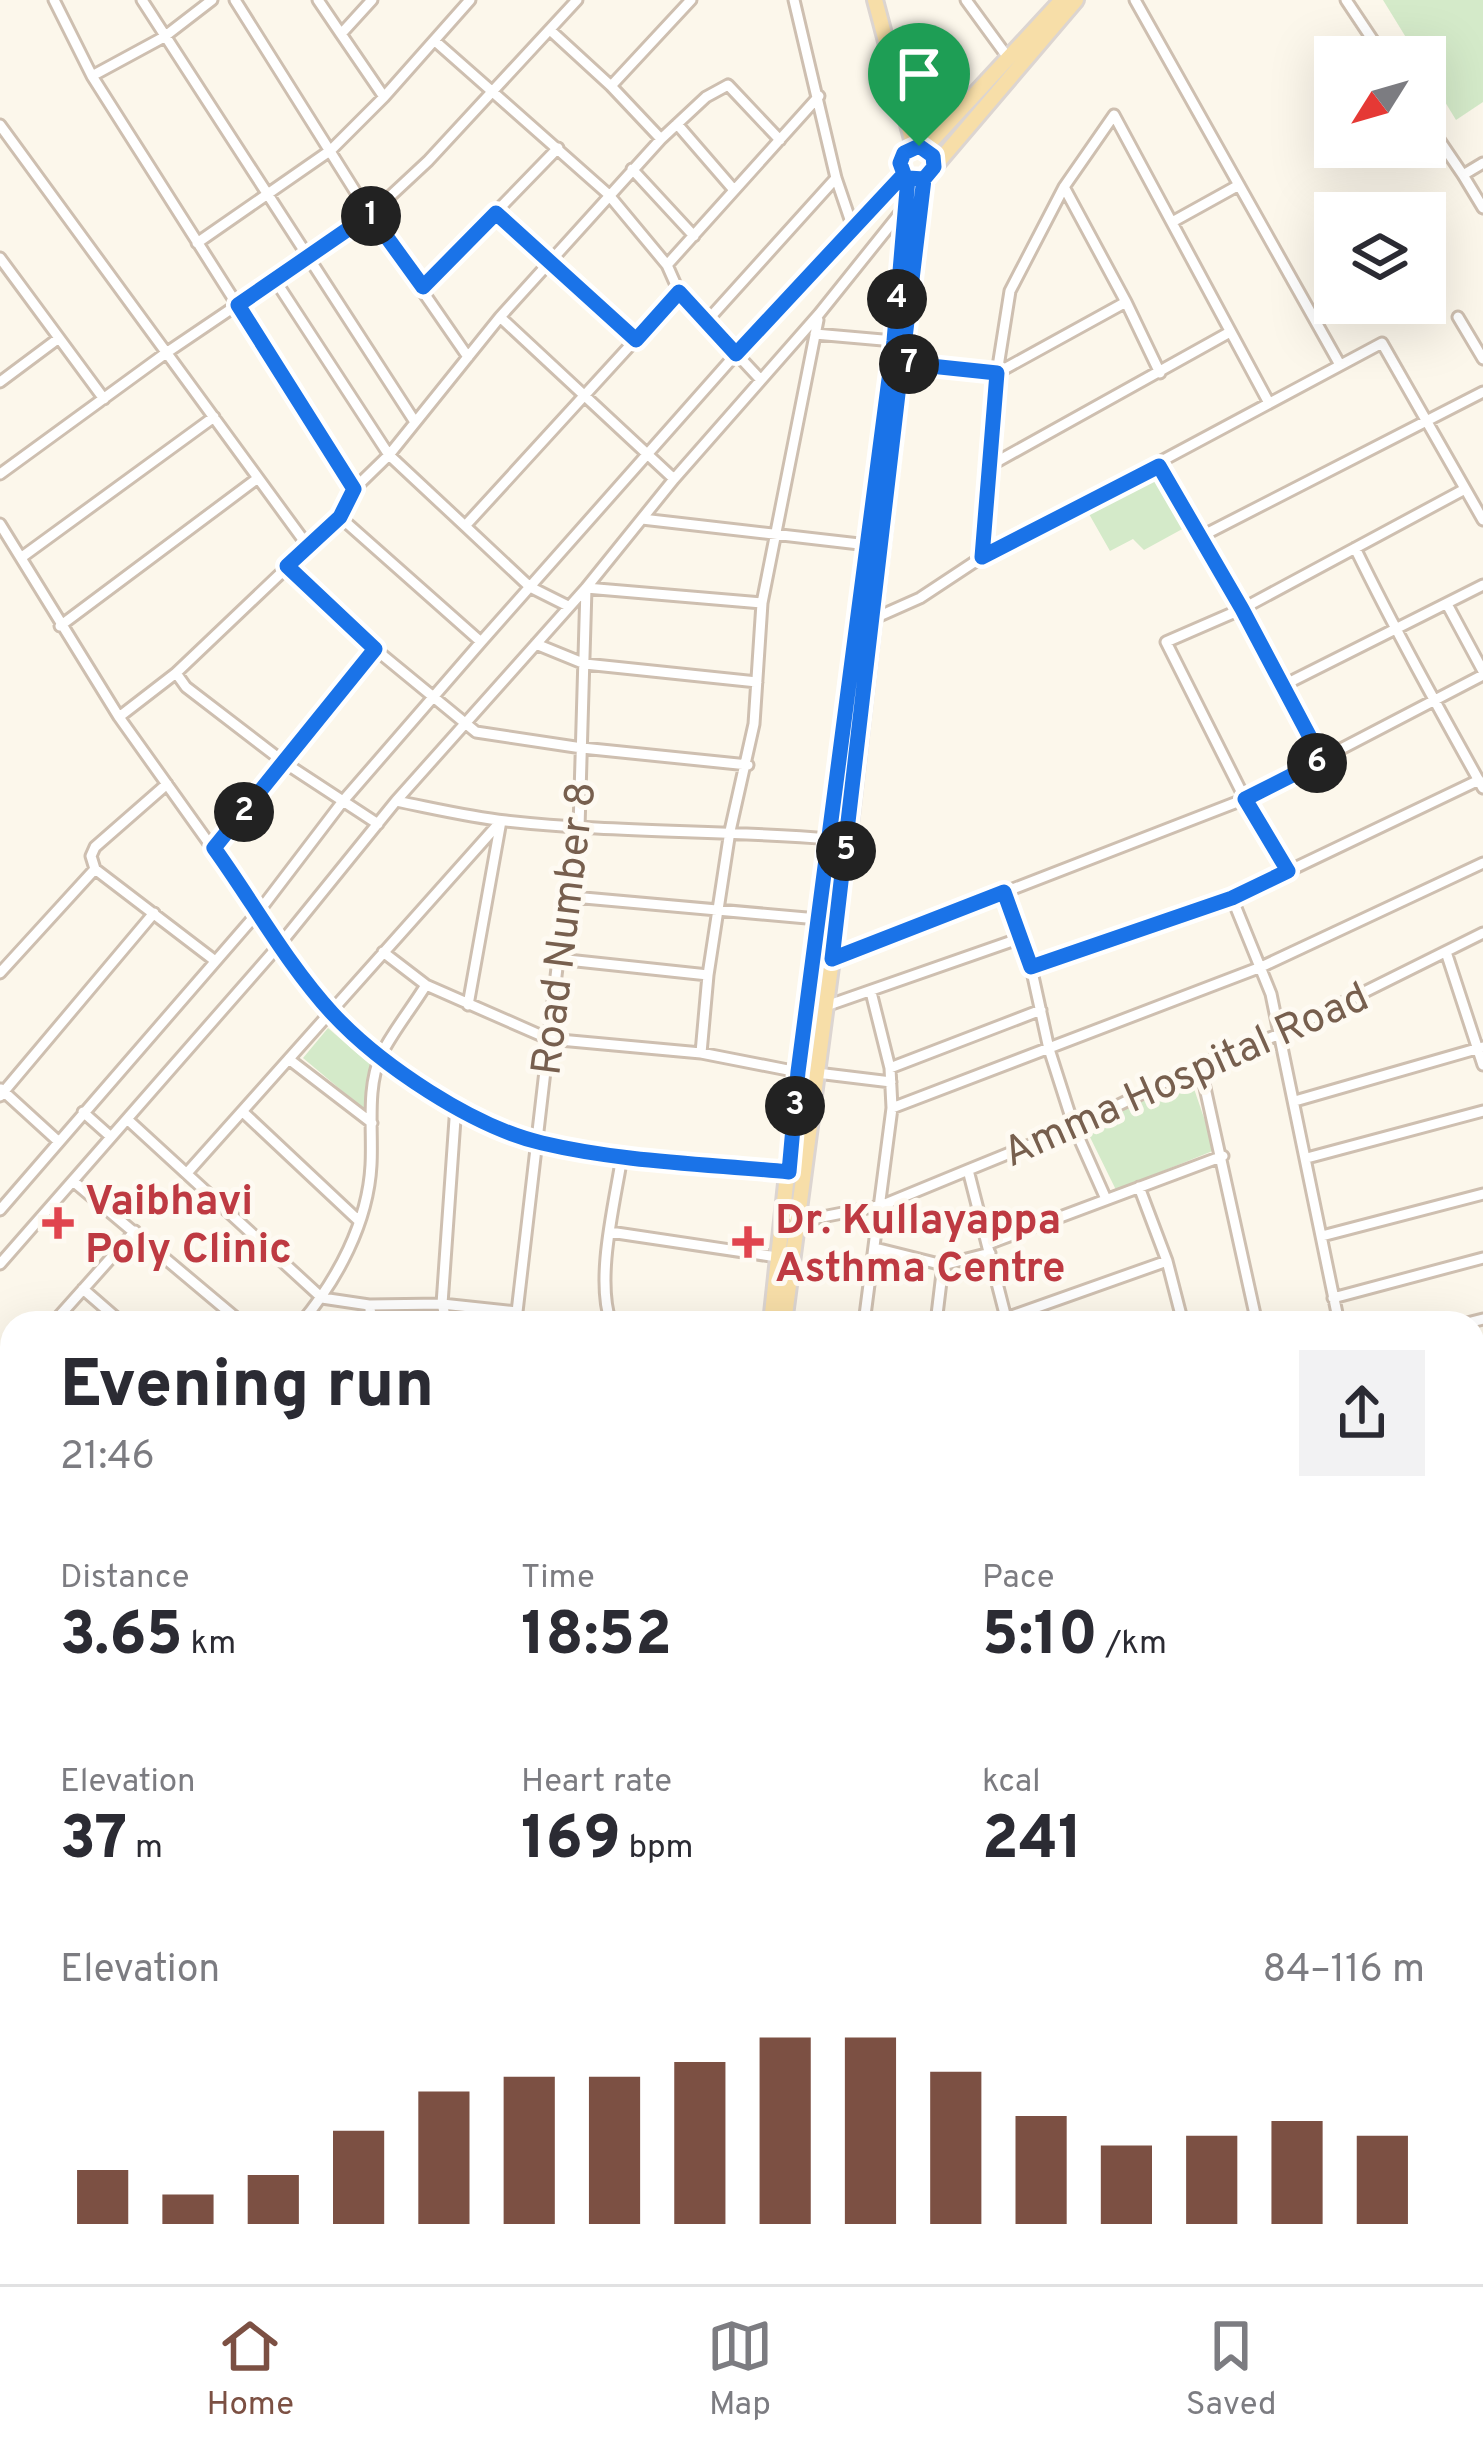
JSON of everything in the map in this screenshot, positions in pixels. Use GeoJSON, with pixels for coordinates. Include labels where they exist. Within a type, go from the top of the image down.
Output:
{"type":"FeatureCollection","features":[{"type":"Feature","properties":{"kind":"main road"},"geometry":{"type":"LineString","coordinates":[[785,1311],[798,1072],[894,341],[904,208],[917,175],[933,156],[919,147],[875,0]]}},
{"type":"Feature","properties":{"kind":"main road"},"geometry":{"type":"LineString","coordinates":[[917,175],[901,158],[919,147],[1009,59],[1061,0]]}},
{"type":"Feature","properties":{"kind":"main road"},"geometry":{"type":"LineString","coordinates":[[773,1311],[777,1257],[790,1216],[817,1073],[832,959],[902,363],[917,175],[1076,0]]}},
{"type":"Feature","properties":{"kind":"street"},"geometry":{"type":"LineString","coordinates":[[54,0],[92,76],[354,489]]}},
{"type":"Feature","properties":{"kind":"street"},"geometry":{"type":"LineString","coordinates":[[142,0],[416,422]]}},
{"type":"Feature","properties":{"kind":"street"},"geometry":{"type":"LineString","coordinates":[[92,76],[164,37],[212,0]]}},
{"type":"Feature","properties":{"kind":"street"},"geometry":{"type":"LineString","coordinates":[[235,0],[370,214],[468,357]]}},
{"type":"Feature","properties":{"kind":"street"},"geometry":{"type":"LineString","coordinates":[[318,0],[384,98]]}},
{"type":"Feature","properties":{"kind":"street"},"geometry":{"type":"LineString","coordinates":[[341,34],[372,0]]}},
{"type":"Feature","properties":{"kind":"street"},"geometry":{"type":"LineString","coordinates":[[196,243],[331,149],[384,98],[470,0]]}},
{"type":"Feature","properties":{"kind":"street"},"geometry":{"type":"LineString","coordinates":[[0,474],[370,214],[493,93],[578,0]]}},
{"type":"Feature","properties":{"kind":"street"},"geometry":{"type":"LineString","coordinates":[[611,86],[691,0]]}},
{"type":"Feature","properties":{"kind":"street"},"geometry":{"type":"LineString","coordinates":[[794,0],[836,178],[854,228]]}},
{"type":"Feature","properties":{"kind":"street"},"geometry":{"type":"LineString","coordinates":[[966,0],[1009,59]]}},
{"type":"Feature","properties":{"kind":"street"},"geometry":{"type":"LineString","coordinates":[[1135,0],[1339,363]]}},
{"type":"Feature","properties":{"kind":"street"},"geometry":{"type":"LineString","coordinates":[[1346,0],[1370,36]]}},
{"type":"Feature","properties":{"kind":"street"},"geometry":{"type":"LineString","coordinates":[[550,30],[661,139]]}},
{"type":"Feature","properties":{"kind":"street"},"geometry":{"type":"LineString","coordinates":[[435,41],[608,194],[667,265],[679,292],[760,379]]}},
{"type":"Feature","properties":{"kind":"street"},"geometry":{"type":"LineString","coordinates":[[119,717],[176,673],[340,517],[354,489],[416,422],[500,317],[676,124],[719,87],[728,85],[780,140]]}},
{"type":"Feature","properties":{"kind":"street"},"geometry":{"type":"LineString","coordinates":[[667,265],[819,96]]}},
{"type":"Feature","properties":{"kind":"street"},"geometry":{"type":"LineString","coordinates":[[982,557],[997,373],[1010,291],[1064,187],[1114,115],[1269,403]]}},
{"type":"Feature","properties":{"kind":"street"},"geometry":{"type":"LineString","coordinates":[[676,124],[734,190]]}},
{"type":"Feature","properties":{"kind":"street"},"geometry":{"type":"LineString","coordinates":[[0,125],[308,545]]}},
{"type":"Feature","properties":{"kind":"street"},"geometry":{"type":"LineString","coordinates":[[0,150],[12,141]]}},
{"type":"Feature","properties":{"kind":"street"},"geometry":{"type":"LineString","coordinates":[[423,287],[558,148]]}},
{"type":"Feature","properties":{"kind":"street"},"geometry":{"type":"LineString","coordinates":[[1446,150],[1483,208]]}},
{"type":"Feature","properties":{"kind":"street"},"geometry":{"type":"LineString","coordinates":[[1463,176],[1483,163]]}},
{"type":"Feature","properties":{"kind":"street"},"geometry":{"type":"LineString","coordinates":[[632,169],[694,236]]}},
{"type":"Feature","properties":{"kind":"street"},"geometry":{"type":"LineString","coordinates":[[0,1210],[260,910],[343,801],[481,641],[736,354],[854,228],[917,175]]}},
{"type":"Feature","properties":{"kind":"street"},"geometry":{"type":"LineString","coordinates":[[706,322],[836,178]]}},
{"type":"Feature","properties":{"kind":"street"},"geometry":{"type":"LineString","coordinates":[[1174,221],[1239,185]]}},
{"type":"Feature","properties":{"kind":"street"},"geometry":{"type":"LineString","coordinates":[[1064,187],[1160,373]]}},
{"type":"Feature","properties":{"kind":"street"},"geometry":{"type":"LineString","coordinates":[[0,1264],[4,1251],[73,1180],[281,944],[396,801],[586,588],[674,479],[820,314],[904,208]]}},
{"type":"Feature","properties":{"kind":"street"},"geometry":{"type":"LineString","coordinates":[[496,213],[636,340]]}},
{"type":"Feature","properties":{"kind":"street"},"geometry":{"type":"LineString","coordinates":[[0,258],[104,399]]}},
{"type":"Feature","properties":{"kind":"street"},"geometry":{"type":"LineString","coordinates":[[275,280],[388,454],[530,587],[568,606]]}},
{"type":"Feature","properties":{"kind":"street"},"geometry":{"type":"LineString","coordinates":[[465,526],[679,292]]}},
{"type":"Feature","properties":{"kind":"street"},"geometry":{"type":"LineString","coordinates":[[902,363],[997,373],[1126,302]]}},
{"type":"Feature","properties":{"kind":"street"},"geometry":{"type":"LineString","coordinates":[[701,1053],[707,975],[730,831],[748,765],[762,603],[820,314]]}},
{"type":"Feature","properties":{"kind":"street"},"geometry":{"type":"LineString","coordinates":[[1458,316],[1483,359]]}},
{"type":"Feature","properties":{"kind":"street"},"geometry":{"type":"LineString","coordinates":[[500,317],[674,479]]}},
{"type":"Feature","properties":{"kind":"street"},"geometry":{"type":"LineString","coordinates":[[991,465],[1230,332]]}},
{"type":"Feature","properties":{"kind":"street"},"geometry":{"type":"LineString","coordinates":[[815,334],[894,341]]}},
{"type":"Feature","properties":{"kind":"street"},"geometry":{"type":"LineString","coordinates":[[0,382],[59,338]]}},
{"type":"Feature","properties":{"kind":"street"},"geometry":{"type":"LineString","coordinates":[[873,619],[920,598],[982,557],[1382,343],[1483,520]]}},
{"type":"Feature","properties":{"kind":"street"},"geometry":{"type":"LineString","coordinates":[[1200,537],[1483,392]]}},
{"type":"Feature","properties":{"kind":"street"},"geometry":{"type":"LineString","coordinates":[[22,557],[214,417]]}},
{"type":"Feature","properties":{"kind":"street"},"geometry":{"type":"LineString","coordinates":[[1159,466],[1322,760]]}},
{"type":"Feature","properties":{"kind":"street"},"geometry":{"type":"LineString","coordinates":[[60,626],[258,478]]}},
{"type":"Feature","properties":{"kind":"street"},"geometry":{"type":"LineString","coordinates":[[1288,871],[1245,799],[1166,642],[1242,609],[1466,489]]}},
{"type":"Feature","properties":{"kind":"street"},"geometry":{"type":"LineString","coordinates":[[340,517],[481,641]]}},
{"type":"Feature","properties":{"kind":"street"},"geometry":{"type":"LineString","coordinates":[[642,519],[868,545]]}},
{"type":"Feature","properties":{"kind":"street"},"geometry":{"type":"LineString","coordinates":[[0,524],[119,717],[331,1012],[380,1058],[456,1105],[538,1142],[622,1156],[789,1172]]}},
{"type":"Feature","properties":{"kind":"street"},"geometry":{"type":"LineString","coordinates":[[1031,967],[1232,898],[1481,784],[1354,548]]}},
{"type":"Feature","properties":{"kind":"street"},"geometry":{"type":"LineString","coordinates":[[287,566],[375,649],[476,732],[582,748]]}},
{"type":"Feature","properties":{"kind":"street"},"geometry":{"type":"LineString","coordinates":[[1282,686],[1483,586]]}},
{"type":"Feature","properties":{"kind":"street"},"geometry":{"type":"LineString","coordinates":[[586,588],[762,603]]}},
{"type":"Feature","properties":{"kind":"street","name":"Road Number 8"},"geometry":{"type":"LineString","coordinates":[[519,1311],[558,959],[573,897],[586,588]]}},
{"type":"Feature","properties":{"kind":"street"},"geometry":{"type":"LineString","coordinates":[[832,959],[1245,799],[1438,702],[1483,674],[1448,606]]}},
{"type":"Feature","properties":{"kind":"street"},"geometry":{"type":"LineString","coordinates":[[536,644],[584,664],[757,682]]}},
{"type":"Feature","properties":{"kind":"street"},"geometry":{"type":"LineString","coordinates":[[214,848],[375,649]]}},
{"type":"Feature","properties":{"kind":"street"},"geometry":{"type":"LineString","coordinates":[[176,673],[186,687],[285,763],[378,824]]}},
{"type":"Feature","properties":{"kind":"street","name":"Road Number 8"},"geometry":{"type":"LineString","coordinates":[[582,748],[748,765]]}},
{"type":"Feature","properties":{"kind":"street"},"geometry":{"type":"LineString","coordinates":[[167,784],[95,847],[91,856],[95,869],[214,961]]}},
{"type":"Feature","properties":{"kind":"street"},"geometry":{"type":"LineString","coordinates":[[396,801],[501,821],[579,828],[831,838]]}},
{"type":"Feature","properties":{"kind":"street"},"geometry":{"type":"LineString","coordinates":[[187,1173],[501,821]]}},
{"type":"Feature","properties":{"kind":"street"},"geometry":{"type":"LineString","coordinates":[[468,1005],[501,821]]}},
{"type":"Feature","properties":{"kind":"street"},"geometry":{"type":"LineString","coordinates":[[892,1108],[1262,967],[1483,863]]}},
{"type":"Feature","properties":{"kind":"street"},"geometry":{"type":"LineString","coordinates":[[0,974],[95,869]]}},
{"type":"Feature","properties":{"kind":"street"},"geometry":{"type":"LineString","coordinates":[[1004,892],[1031,967],[1048,1049],[1073,1127],[1106,1199]]}},
{"type":"Feature","properties":{"kind":"street"},"geometry":{"type":"LineString","coordinates":[[573,897],[821,920]]}},
{"type":"Feature","properties":{"kind":"street"},"geometry":{"type":"LineString","coordinates":[[1232,898],[1262,967],[1280,1034],[1336,1311]]}},
{"type":"Feature","properties":{"kind":"street"},"geometry":{"type":"LineString","coordinates":[[59,1142],[1,1092],[154,913]]}},
{"type":"Feature","properties":{"kind":"street","name":"Amma Hospital Road"},"geometry":{"type":"LineString","coordinates":[[883,1205],[1280,1034],[1483,933]]}},
{"type":"Feature","properties":{"kind":"street"},"geometry":{"type":"LineString","coordinates":[[826,1006],[1021,938]]}},
{"type":"Feature","properties":{"kind":"street"},"geometry":{"type":"LineString","coordinates":[[383,952],[426,985],[548,1039],[701,1053],[798,1072]]}},
{"type":"Feature","properties":{"kind":"street"},"geometry":{"type":"LineString","coordinates":[[1446,952],[1483,1065]]}},
{"type":"Feature","properties":{"kind":"street"},"geometry":{"type":"LineString","coordinates":[[558,959],[707,975]]}},
{"type":"Feature","properties":{"kind":"street"},"geometry":{"type":"LineString","coordinates":[[311,1311],[359,1221],[371,1171],[380,1058],[426,985]]}},
{"type":"Feature","properties":{"kind":"street"},"geometry":{"type":"LineString","coordinates":[[866,1311],[892,1108],[890,1068],[872,992]]}},
{"type":"Feature","properties":{"kind":"street"},"geometry":{"type":"LineString","coordinates":[[890,1068],[1041,1010]]}},
{"type":"Feature","properties":{"kind":"street"},"geometry":{"type":"LineString","coordinates":[[1294,1102],[1480,1047]]}},
{"type":"Feature","properties":{"kind":"street"},"geometry":{"type":"LineString","coordinates":[[290,1060],[372,1123]]}},
{"type":"Feature","properties":{"kind":"street"},"geometry":{"type":"LineString","coordinates":[[1200,1065],[1255,1311]]}},
{"type":"Feature","properties":{"kind":"street"},"geometry":{"type":"LineString","coordinates":[[817,1073],[891,1082]]}},
{"type":"Feature","properties":{"kind":"street"},"geometry":{"type":"LineString","coordinates":[[444,1311],[456,1105]]}},
{"type":"Feature","properties":{"kind":"street"},"geometry":{"type":"LineString","coordinates":[[1307,1158],[1483,1111]]}},
{"type":"Feature","properties":{"kind":"street"},"geometry":{"type":"LineString","coordinates":[[83,1112],[111,1137]]}},
{"type":"Feature","properties":{"kind":"street"},"geometry":{"type":"LineString","coordinates":[[244,1113],[359,1221]]}},
{"type":"Feature","properties":{"kind":"street"},"geometry":{"type":"LineString","coordinates":[[127,1119],[322,1298],[370,1305],[442,1304],[480,1311]]}},
{"type":"Feature","properties":{"kind":"street"},"geometry":{"type":"LineString","coordinates":[[606,1311],[610,1232],[622,1156]]}},
{"type":"Feature","properties":{"kind":"street"},"geometry":{"type":"LineString","coordinates":[[875,1249],[943,1264],[1223,1156]]}},
{"type":"Feature","properties":{"kind":"street"},"geometry":{"type":"LineString","coordinates":[[968,1170],[1005,1311]]}},
{"type":"Feature","properties":{"kind":"street"},"geometry":{"type":"LineString","coordinates":[[73,1180],[228,1311]]}},
{"type":"Feature","properties":{"kind":"street"},"geometry":{"type":"LineString","coordinates":[[1138,1187],[1167,1261],[1180,1311]]}},
{"type":"Feature","properties":{"kind":"street"},"geometry":{"type":"LineString","coordinates":[[1322,1236],[1483,1194]]}},
{"type":"Feature","properties":{"kind":"street"},"geometry":{"type":"LineString","coordinates":[[790,1216],[817,1218],[883,1205]]}},
{"type":"Feature","properties":{"kind":"street"},"geometry":{"type":"LineString","coordinates":[[64,1311],[135,1231]]}},
{"type":"Feature","properties":{"kind":"street"},"geometry":{"type":"LineString","coordinates":[[610,1232],[777,1257]]}},
{"type":"Feature","properties":{"kind":"street"},"geometry":{"type":"LineString","coordinates":[[1333,1298],[1483,1258]]}},
{"type":"Feature","properties":{"kind":"street"},"geometry":{"type":"LineString","coordinates":[[1031,1311],[1167,1261]]}},
{"type":"Feature","properties":{"kind":"street"},"geometry":{"type":"LineString","coordinates":[[937,1311],[943,1264]]}},
{"type":"Feature","properties":{"kind":"street"},"geometry":{"type":"LineString","coordinates":[[83,1289],[108,1311]]}},
{"type":"Feature","properties":{"kind":"street"},"geometry":{"type":"LineString","coordinates":[[370,1305],[371,1311]]}},
{"type":"Feature","properties":{"kind":"green space"},"geometry":{"type":"Polygon","coordinates":[[[1383,0],[1483,0],[1483,102],[1456,120],[1446,104],[1446,36],[1405,36],[1383,0]]]}},
{"type":"Feature","properties":{"kind":"green space"},"geometry":{"type":"Polygon","coordinates":[[[1159,477],[1186,527],[1144,550],[1133,539],[1110,551],[1089,514],[1159,477]]]}},
{"type":"Feature","properties":{"kind":"green space"},"geometry":{"type":"Polygon","coordinates":[[[328,1028],[373,1067],[366,1111],[303,1058],[328,1028]]]}},
{"type":"Feature","properties":{"kind":"green space"},"geometry":{"type":"Polygon","coordinates":[[[1190,1077],[1215,1150],[1116,1190],[1086,1129],[1190,1077]]]}},
{"type":"Feature","properties":{"kind":"place","name":"Vaibhavi Poly Clinic"},"geometry":{"type":"Point","coordinates":[58,1223]}},
{"type":"Feature","properties":{"kind":"place","name":"Dr. Kullayappa Asthma Centre"},"geometry":{"type":"Point","coordinates":[748,1242]}},
{"type":"Feature","properties":{"kind":"route"},"geometry":{"type":"LineString","coordinates":[[919,146],[908,149],[901,158],[904,174],[736,354],[679,292],[636,340],[496,213],[423,287],[370,214],[238,305],[354,489],[340,517],[287,566],[375,649],[214,848],[331,1012],[380,1058],[496,1125],[538,1142],[622,1156],[789,1172],[798,1072],[894,341],[908,178],[924,179],[917,231],[856,778],[832,959],[1004,892],[1031,967],[1232,898],[1288,871],[1245,799],[1322,760],[1159,466],[982,557],[997,373],[902,363],[924,179],[934,167],[933,156],[919,146]]}}]}
